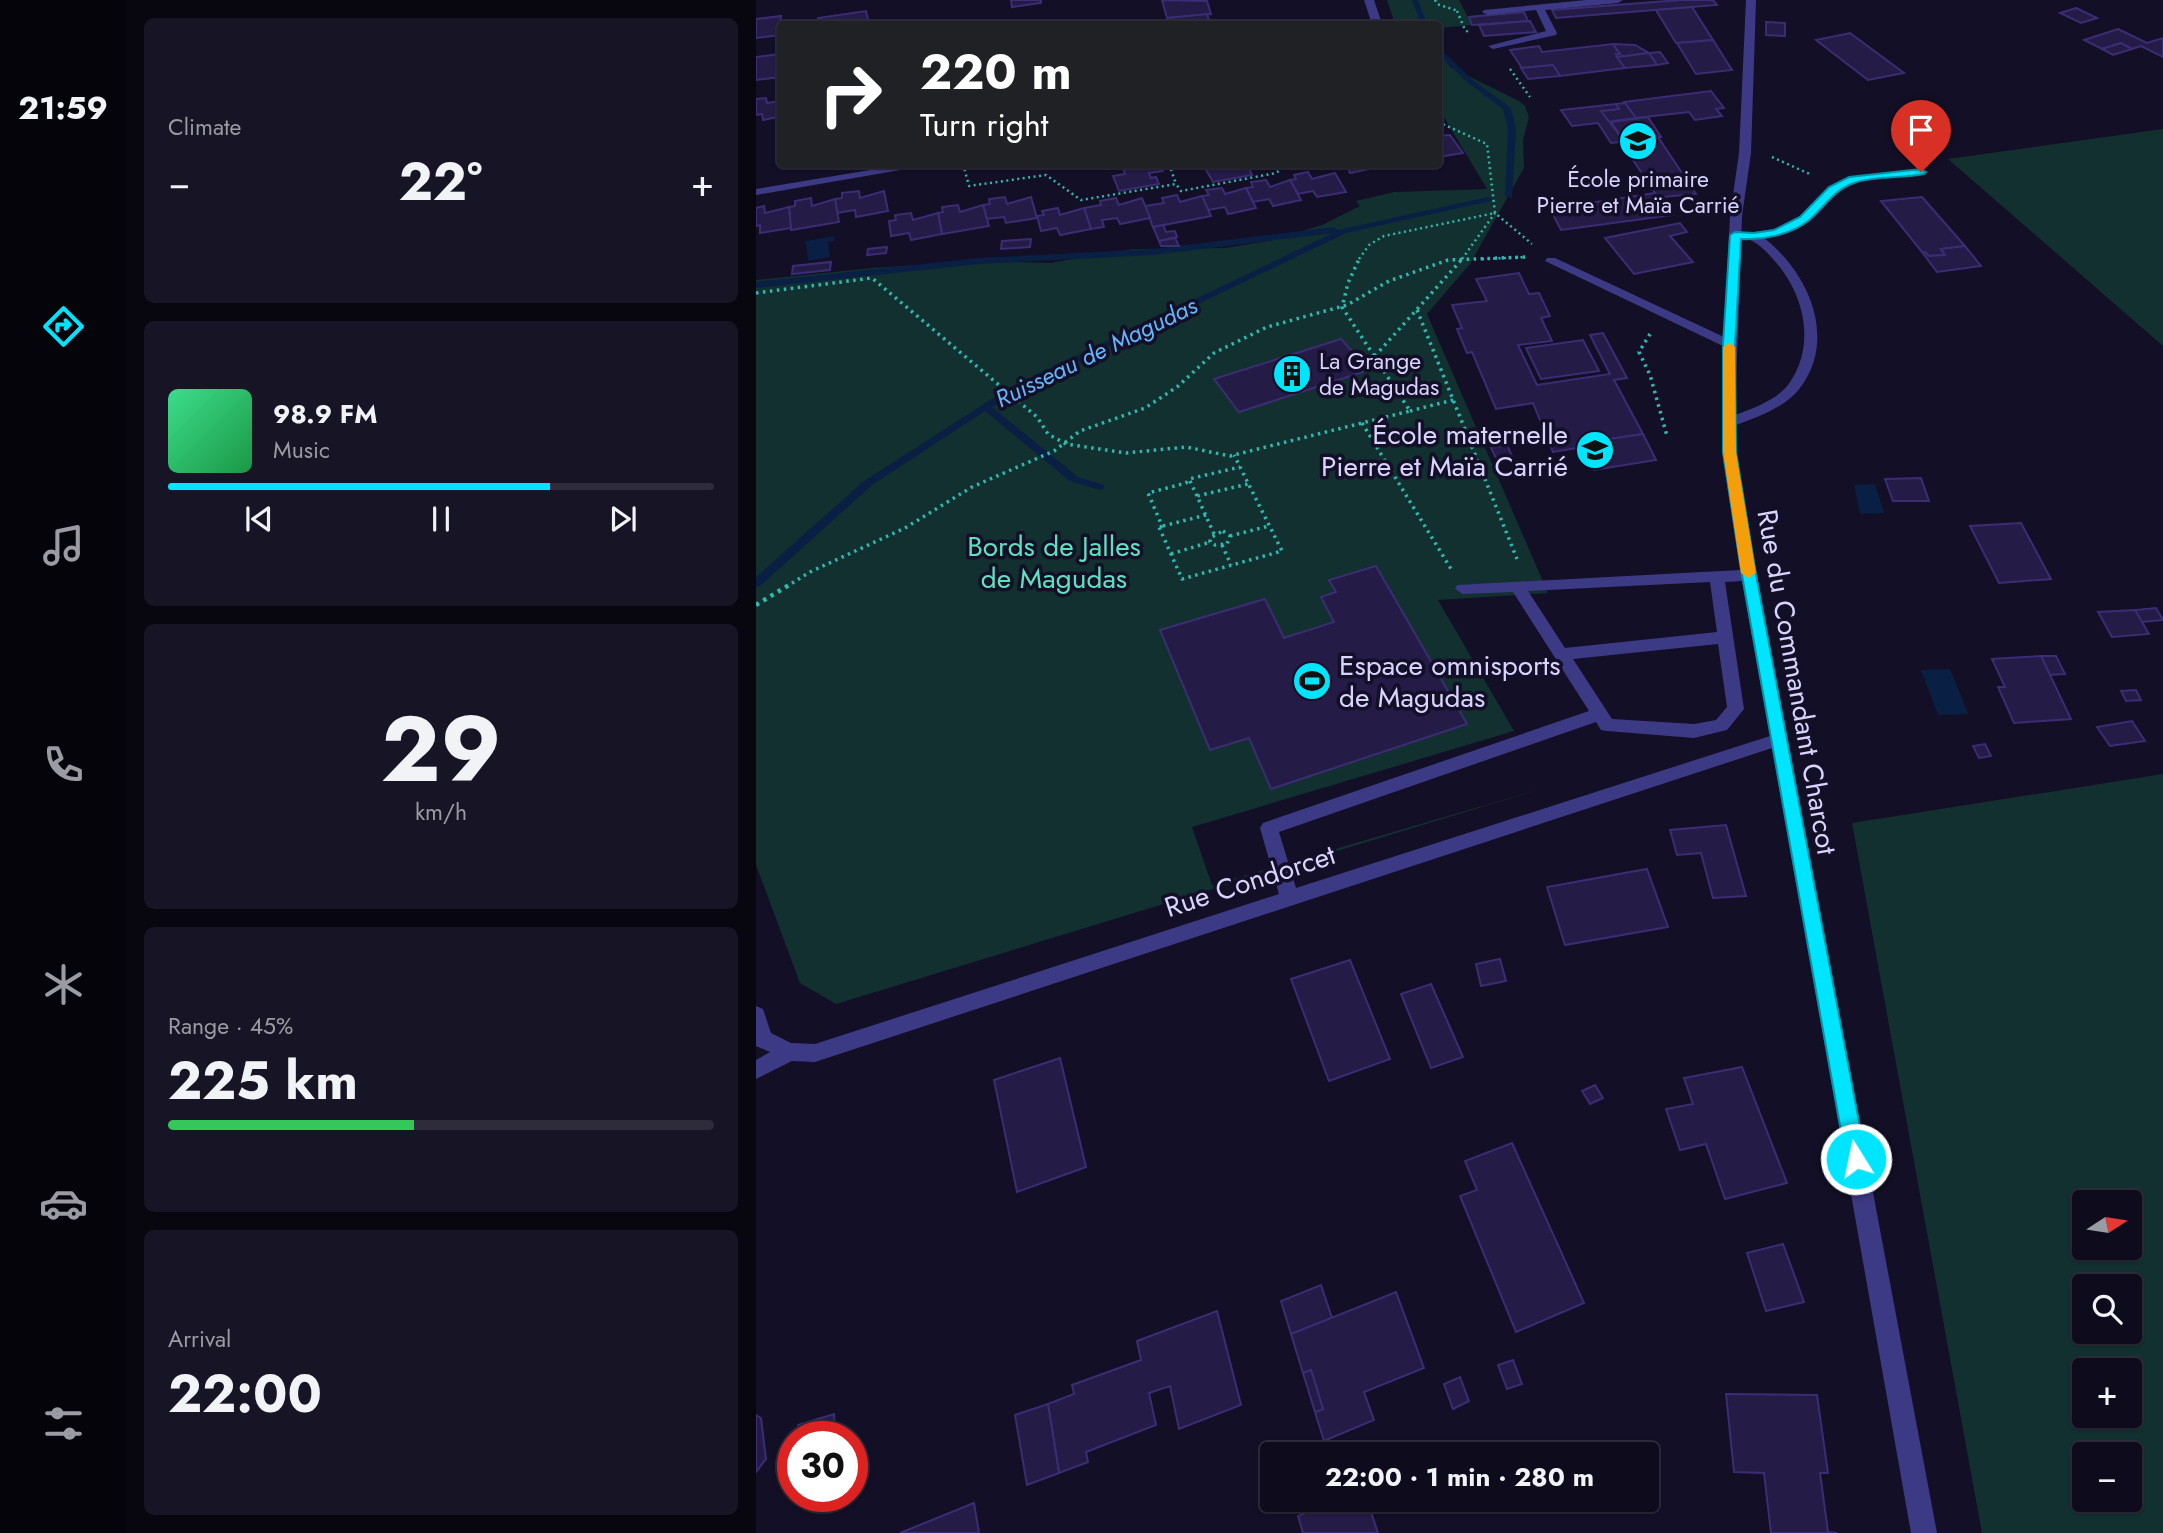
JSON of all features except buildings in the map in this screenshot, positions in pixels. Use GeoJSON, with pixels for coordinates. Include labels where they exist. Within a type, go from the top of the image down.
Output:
{"type":"FeatureCollection","features":[{"type":"Feature","properties":{"kind":"street"},"geometry":{"type":"LineString","coordinates":[[1369,0],[1376,21]]}},
{"type":"Feature","properties":{"kind":"street"},"geometry":{"type":"LineString","coordinates":[[1487,12],[1618,0]]}},
{"type":"Feature","properties":{"kind":"street","name":"Rue du Commandant Charcot"},"geometry":{"type":"LineString","coordinates":[[1751,0],[1745,153],[1735,235],[1729,344],[1729,452],[1749,575],[1924,1533]]}},
{"type":"Feature","properties":{"kind":"street"},"geometry":{"type":"LineString","coordinates":[[1493,47],[1552,33],[1539,7]]}},
{"type":"Feature","properties":{"kind":"street"},"geometry":{"type":"LineString","coordinates":[[756,192],[905,168]]}},
{"type":"Feature","properties":{"kind":"street"},"geometry":{"type":"LineString","coordinates":[[1735,235],[1754,236],[1777,232],[1804,219],[1838,187],[1853,179],[1921,172]]}},
{"type":"Feature","properties":{"kind":"street"},"geometry":{"type":"LineString","coordinates":[[1729,422],[1754,415],[1793,388],[1808,363],[1812,325],[1799,284],[1773,248],[1754,236]]}},
{"type":"Feature","properties":{"kind":"street"},"geometry":{"type":"LineString","coordinates":[[1551,261],[1729,344]]}},
{"type":"Feature","properties":{"kind":"street"},"geometry":{"type":"LineString","coordinates":[[1463,589],[1749,575]]}},
{"type":"Feature","properties":{"kind":"street"},"geometry":{"type":"LineString","coordinates":[[1522,586],[1561,654],[1607,725],[1694,731],[1721,726],[1736,709],[1717,577]]}},
{"type":"Feature","properties":{"kind":"street"},"geometry":{"type":"LineString","coordinates":[[1561,654],[1726,637]]}},
{"type":"Feature","properties":{"kind":"street"},"geometry":{"type":"LineString","coordinates":[[1290,898],[1269,828],[1600,714]]}},
{"type":"Feature","properties":{"kind":"street"},"geometry":{"type":"LineString","coordinates":[[1721,726],[1725,756]]}},
{"type":"Feature","properties":{"kind":"street","name":"Rue Condorcet"},"geometry":{"type":"LineString","coordinates":[[790,1052],[815,1053],[1780,739]]}},
{"type":"Feature","properties":{"kind":"street"},"geometry":{"type":"LineString","coordinates":[[756,1016],[762,1039],[790,1052]]}},
{"type":"Feature","properties":{"kind":"street"},"geometry":{"type":"LineString","coordinates":[[756,1070],[790,1052]]}},
{"type":"Feature","properties":{"kind":"path"},"geometry":{"type":"LineString","coordinates":[[1375,356],[1463,258],[1495,213],[1487,144],[1442,124]]}},
{"type":"Feature","properties":{"kind":"path"},"geometry":{"type":"LineString","coordinates":[[1745,153],[1765,154],[1838,187]]}},
{"type":"Feature","properties":{"kind":"path"},"geometry":{"type":"LineString","coordinates":[[964,168],[969,187],[1046,175],[1081,200],[1176,184]]}},
{"type":"Feature","properties":{"kind":"path"},"geometry":{"type":"LineString","coordinates":[[1170,168],[1181,191],[1276,173],[1283,168]]}},
{"type":"Feature","properties":{"kind":"path"},"geometry":{"type":"LineString","coordinates":[[1495,213],[1551,261]]}},
{"type":"Feature","properties":{"kind":"path"},"geometry":{"type":"LineString","coordinates":[[1410,411],[1342,307],[1342,299],[1358,262],[1370,244],[1405,231],[1495,213]]}},
{"type":"Feature","properties":{"kind":"path"},"geometry":{"type":"LineString","coordinates":[[756,605],[810,572],[905,528],[972,487],[1054,451],[1080,431],[1145,408],[1177,387],[1214,353],[1267,327],[1342,307],[1388,281],[1423,267],[1463,258],[1518,257],[1551,261]]}},
{"type":"Feature","properties":{"kind":"path"},"geometry":{"type":"LineString","coordinates":[[756,293],[872,278],[1037,417],[1048,434],[1066,444],[1126,453],[1185,447],[1234,455],[1453,400]]}},
{"type":"Feature","properties":{"kind":"path"},"geometry":{"type":"LineString","coordinates":[[1417,310],[1522,586]]}},
{"type":"Feature","properties":{"kind":"path"},"geometry":{"type":"LineString","coordinates":[[1662,313],[1639,352],[1650,375],[1668,436]]}},
{"type":"Feature","properties":{"kind":"path"},"geometry":{"type":"LineString","coordinates":[[1363,423],[1463,589]]}},
{"type":"Feature","properties":{"kind":"path"},"geometry":{"type":"LineString","coordinates":[[1159,527],[1182,579],[1282,551],[1234,455]]}},
{"type":"Feature","properties":{"kind":"path"},"geometry":{"type":"LineString","coordinates":[[1159,527],[1162,526],[1148,493],[1189,479],[1240,467]]}},
{"type":"Feature","properties":{"kind":"path"},"geometry":{"type":"LineString","coordinates":[[1189,479],[1214,534]]}},
{"type":"Feature","properties":{"kind":"path"},"geometry":{"type":"LineString","coordinates":[[1198,496],[1248,484]]}},
{"type":"Feature","properties":{"kind":"path"},"geometry":{"type":"LineString","coordinates":[[1159,527],[1206,515]]}},
{"type":"Feature","properties":{"kind":"path"},"geometry":{"type":"LineString","coordinates":[[1210,542],[1214,534],[1223,531],[1230,536],[1269,526]]}},
{"type":"Feature","properties":{"kind":"path"},"geometry":{"type":"LineString","coordinates":[[1171,554],[1210,542],[1227,544],[1230,536]]}},
{"type":"Feature","properties":{"kind":"path"},"geometry":{"type":"LineString","coordinates":[[1222,545],[1231,565]]}},
{"type":"Feature","properties":{"kind":"green space"},"geometry":{"type":"Polygon","coordinates":[[[1387,0],[1459,0],[1472,25],[1442,28],[1442,21],[1394,21],[1387,0]]]}},
{"type":"Feature","properties":{"kind":"green space","name":"Bords de Jalles de Magudas"},"geometry":{"type":"Polygon","coordinates":[[[1442,53],[1450,67],[1519,101],[1525,106],[1529,117],[1523,140],[1524,168],[1470,264],[1427,314],[1548,593],[1438,600],[1514,731],[1192,827],[1212,885],[1544,788],[836,1004],[800,983],[756,865],[756,280],[872,268],[979,261],[1050,263],[1133,249],[1225,248],[1273,240],[1322,225],[1360,206],[1356,201],[1394,192],[1487,189],[1442,114],[1442,53]]]}},
{"type":"Feature","properties":{"kind":"green space"},"geometry":{"type":"Polygon","coordinates":[[[2163,129],[2163,346],[1948,159],[2163,129]]]}},
{"type":"Feature","properties":{"kind":"green space"},"geometry":{"type":"Polygon","coordinates":[[[2163,774],[2163,1533],[1982,1533],[1852,823],[2163,774]]]}},
{"type":"Feature","properties":{"kind":"water"},"geometry":{"type":"Polygon","coordinates":[[[834,236],[834,241],[828,242],[830,257],[808,261],[806,241],[834,236]]]}},
{"type":"Feature","properties":{"kind":"water"},"geometry":{"type":"Polygon","coordinates":[[[1875,484],[1884,513],[1860,514],[1854,485],[1875,484]]]}},
{"type":"Feature","properties":{"kind":"water"},"geometry":{"type":"Polygon","coordinates":[[[1950,669],[1968,714],[1938,715],[1921,670],[1950,669]]]}},
{"type":"Feature","properties":{"kind":"waterway","name":"Ruisseau de Magudas"},"geometry":{"type":"LineString","coordinates":[[1415,0],[1423,21]]}},
{"type":"Feature","properties":{"kind":"waterway","name":"Ruisseau de Magudas"},"geometry":{"type":"LineString","coordinates":[[1442,54],[1470,82],[1507,108],[1512,129],[1509,196]]}},
{"type":"Feature","properties":{"kind":"waterway","name":"Ruisseau de Magudas"},"geometry":{"type":"LineString","coordinates":[[986,407],[1010,391],[1343,231],[1488,199]]}},
{"type":"Feature","properties":{"kind":"waterway","name":"Ruisseau de Magudas"},"geometry":{"type":"LineString","coordinates":[[756,285],[979,261],[1153,252],[1334,230]]}},
{"type":"Feature","properties":{"kind":"waterway","name":"Ruisseau de Magudas"},"geometry":{"type":"LineString","coordinates":[[756,583],[868,483],[986,407]]}},
{"type":"Feature","properties":{"kind":"waterway"},"geometry":{"type":"LineString","coordinates":[[986,407],[1074,479],[1100,487]]}},
{"type":"Feature","properties":{"kind":"slow traffic"},"geometry":{"type":"LineString","coordinates":[[1729,347],[1729,452],[1748,573]]}},
{"type":"Feature","properties":{"kind":"place","name":"École primaire Pierre et Maïa Carrié"},"geometry":{"type":"Point","coordinates":[1638,141]}},
{"type":"Feature","properties":{"kind":"place","name":"La Grange de Magudas"},"geometry":{"type":"Point","coordinates":[1292,374]}},
{"type":"Feature","properties":{"kind":"place","name":"École maternelle Pierre et Maïa Carrié"},"geometry":{"type":"Point","coordinates":[1595,450]}},
{"type":"Feature","properties":{"kind":"place","name":"Espace omnisports de Magudas"},"geometry":{"type":"Point","coordinates":[1312,681]}},
{"type":"Feature","properties":{"kind":"route"},"geometry":{"type":"LineString","coordinates":[[1856,1159],[1729,452],[1729,344],[1735,235],[1754,236],[1777,232],[1804,219],[1833,189],[1853,179],[1921,172]]}}]}
